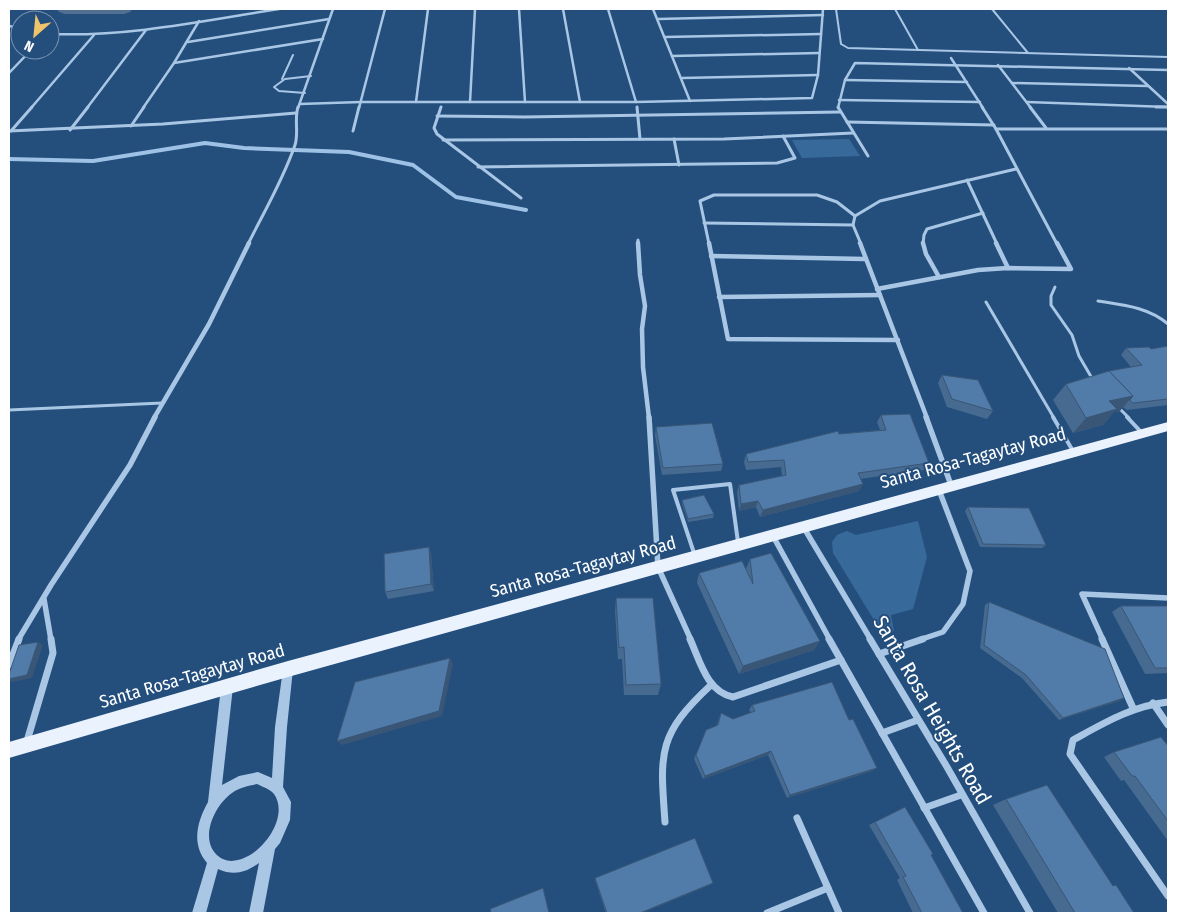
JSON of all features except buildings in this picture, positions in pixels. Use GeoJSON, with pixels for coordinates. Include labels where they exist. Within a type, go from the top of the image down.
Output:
{"type":"FeatureCollection","features":[{"type":"Feature","properties":{"kind":"main road","name":"Santa Rosa-Tagaytay Road"},"geometry":{"type":"LineString","coordinates":[[9,750],[288,669],[696,557],[944,486],[1168,426]]}},
{"type":"Feature","properties":{"kind":"street"},"geometry":{"type":"LineString","coordinates":[[60,34],[94,35],[146,30],[280,9]]}},
{"type":"Feature","properties":{"kind":"street"},"geometry":{"type":"LineString","coordinates":[[9,665],[19,638],[130,465],[162,403],[208,324],[288,164],[296,142],[296,113],[305,93],[333,9]]}},
{"type":"Feature","properties":{"kind":"street"},"geometry":{"type":"LineString","coordinates":[[353,131],[385,9]]}},
{"type":"Feature","properties":{"kind":"street"},"geometry":{"type":"LineString","coordinates":[[416,102],[428,9]]}},
{"type":"Feature","properties":{"kind":"street"},"geometry":{"type":"LineString","coordinates":[[470,102],[475,9]]}},
{"type":"Feature","properties":{"kind":"street"},"geometry":{"type":"LineString","coordinates":[[519,9],[525,102]]}},
{"type":"Feature","properties":{"kind":"street"},"geometry":{"type":"LineString","coordinates":[[563,9],[580,102]]}},
{"type":"Feature","properties":{"kind":"street"},"geometry":{"type":"LineString","coordinates":[[608,9],[636,102]]}},
{"type":"Feature","properties":{"kind":"street"},"geometry":{"type":"LineString","coordinates":[[653,9],[690,101]]}},
{"type":"Feature","properties":{"kind":"street"},"geometry":{"type":"LineString","coordinates":[[300,104],[361,102],[636,102],[812,98],[818,75],[823,9]]}},
{"type":"Feature","properties":{"kind":"street"},"geometry":{"type":"LineString","coordinates":[[658,19],[823,15]]}},
{"type":"Feature","properties":{"kind":"street"},"geometry":{"type":"LineString","coordinates":[[188,42],[329,19]]}},
{"type":"Feature","properties":{"kind":"street"},"geometry":{"type":"LineString","coordinates":[[131,126],[188,42],[199,21]]}},
{"type":"Feature","properties":{"kind":"street"},"geometry":{"type":"LineString","coordinates":[[70,130],[146,30]]}},
{"type":"Feature","properties":{"kind":"street"},"geometry":{"type":"LineString","coordinates":[[665,36],[821,34]]}},
{"type":"Feature","properties":{"kind":"street"},"geometry":{"type":"LineString","coordinates":[[10,131],[94,35]]}},
{"type":"Feature","properties":{"kind":"street"},"geometry":{"type":"LineString","coordinates":[[174,63],[323,39]]}},
{"type":"Feature","properties":{"kind":"street"},"geometry":{"type":"LineString","coordinates":[[672,56],[819,53]]}},
{"type":"Feature","properties":{"kind":"street"},"geometry":{"type":"LineString","coordinates":[[877,289],[978,270],[1008,268],[1072,269],[1016,169],[995,127],[951,58]]}},
{"type":"Feature","properties":{"kind":"street"},"geometry":{"type":"LineString","coordinates":[[9,73],[21,60]]}},
{"type":"Feature","properties":{"kind":"street"},"geometry":{"type":"LineString","coordinates":[[868,156],[838,107],[845,80],[855,64],[998,65],[1168,70]]}},
{"type":"Feature","properties":{"kind":"street"},"geometry":{"type":"LineString","coordinates":[[998,65],[1046,128]]}},
{"type":"Feature","properties":{"kind":"street"},"geometry":{"type":"LineString","coordinates":[[1129,68],[1168,105]]}},
{"type":"Feature","properties":{"kind":"street"},"geometry":{"type":"LineString","coordinates":[[682,78],[818,75]]}},
{"type":"Feature","properties":{"kind":"street"},"geometry":{"type":"LineString","coordinates":[[845,80],[967,82]]}},
{"type":"Feature","properties":{"kind":"street"},"geometry":{"type":"LineString","coordinates":[[1012,83],[1148,86]]}},
{"type":"Feature","properties":{"kind":"street"},"geometry":{"type":"LineString","coordinates":[[839,100],[980,102]]}},
{"type":"Feature","properties":{"kind":"street"},"geometry":{"type":"LineString","coordinates":[[1027,102],[1168,105]]}},
{"type":"Feature","properties":{"kind":"street"},"geometry":{"type":"LineString","coordinates":[[637,106],[640,139]]}},
{"type":"Feature","properties":{"kind":"street"},"geometry":{"type":"LineString","coordinates":[[441,107],[434,131],[443,140],[520,198]]}},
{"type":"Feature","properties":{"kind":"street"},"geometry":{"type":"LineString","coordinates":[[437,116],[638,116],[840,112]]}},
{"type":"Feature","properties":{"kind":"street"},"geometry":{"type":"LineString","coordinates":[[10,131],[70,130],[296,113]]}},
{"type":"Feature","properties":{"kind":"street"},"geometry":{"type":"LineString","coordinates":[[847,122],[995,127],[1168,129]]}},
{"type":"Feature","properties":{"kind":"street"},"geometry":{"type":"LineString","coordinates":[[443,140],[724,139],[853,133]]}},
{"type":"Feature","properties":{"kind":"street"},"geometry":{"type":"LineString","coordinates":[[478,167],[776,164],[794,158],[782,136]]}},
{"type":"Feature","properties":{"kind":"street"},"geometry":{"type":"LineString","coordinates":[[674,139],[678,165]]}},
{"type":"Feature","properties":{"kind":"street"},"geometry":{"type":"LineString","coordinates":[[879,654],[943,632],[963,604],[970,571],[898,340],[853,226],[855,216],[880,201],[1016,169]]}},
{"type":"Feature","properties":{"kind":"street"},"geometry":{"type":"LineString","coordinates":[[967,180],[1008,268]]}},
{"type":"Feature","properties":{"kind":"street"},"geometry":{"type":"LineString","coordinates":[[855,216],[843,205],[826,197],[816,195],[714,195],[702,199],[700,202],[728,339],[898,340]]}},
{"type":"Feature","properties":{"kind":"street"},"geometry":{"type":"LineString","coordinates":[[939,277],[922,242],[923,234],[927,229],[983,213]]}},
{"type":"Feature","properties":{"kind":"street"},"geometry":{"type":"LineString","coordinates":[[704,223],[853,226]]}},
{"type":"Feature","properties":{"kind":"street"},"geometry":{"type":"LineString","coordinates":[[638,240],[640,275],[645,306],[642,329],[643,367],[652,442],[658,567],[711,685],[723,695],[733,697],[841,660]]}},
{"type":"Feature","properties":{"kind":"street"},"geometry":{"type":"LineString","coordinates":[[711,256],[865,259]]}},
{"type":"Feature","properties":{"kind":"street"},"geometry":{"type":"LineString","coordinates":[[719,298],[880,295]]}},
{"type":"Feature","properties":{"kind":"street","name":"Santa Rosa Heights Road"},"geometry":{"type":"LineString","coordinates":[[803,526],[947,767],[961,795],[1030,913]]}},
{"type":"Feature","properties":{"kind":"street"},"geometry":{"type":"LineString","coordinates":[[772,535],[984,913]]}},
{"type":"Feature","properties":{"kind":"street"},"geometry":{"type":"LineString","coordinates":[[1133,708],[1082,594],[1168,598]]}},
{"type":"Feature","properties":{"kind":"street"},"geometry":{"type":"LineString","coordinates":[[26,745],[52,653],[44,599]]}},
{"type":"Feature","properties":{"kind":"street"},"geometry":{"type":"LineString","coordinates":[[277,787],[281,727],[288,669]]}},
{"type":"Feature","properties":{"kind":"street"},"geometry":{"type":"LineString","coordinates":[[665,822],[663,750],[678,720],[689,705],[711,685]]}},
{"type":"Feature","properties":{"kind":"street"},"geometry":{"type":"LineString","coordinates":[[214,803],[227,687]]}},
{"type":"Feature","properties":{"kind":"street"},"geometry":{"type":"LineString","coordinates":[[1168,702],[1153,703],[1133,708],[1074,740],[1070,754],[1168,896]]}},
{"type":"Feature","properties":{"kind":"street"},"geometry":{"type":"LineString","coordinates":[[1153,703],[1168,725]]}},
{"type":"Feature","properties":{"kind":"street"},"geometry":{"type":"LineString","coordinates":[[882,733],[918,720]]}},
{"type":"Feature","properties":{"kind":"street"},"geometry":{"type":"LineString","coordinates":[[258,778],[269,781],[277,787],[283,797],[285,809],[284,822],[269,848],[255,860],[240,866],[226,866],[214,861],[206,852],[203,841],[203,828],[214,803],[229,788],[246,780],[258,778]]}},
{"type":"Feature","properties":{"kind":"street"},"geometry":{"type":"LineString","coordinates":[[924,808],[961,795]]}},
{"type":"Feature","properties":{"kind":"street"},"geometry":{"type":"LineString","coordinates":[[797,818],[839,913]]}},
{"type":"Feature","properties":{"kind":"street"},"geometry":{"type":"LineString","coordinates":[[256,913],[269,848]]}},
{"type":"Feature","properties":{"kind":"street"},"geometry":{"type":"LineString","coordinates":[[199,913],[214,861]]}},
{"type":"Feature","properties":{"kind":"street"},"geometry":{"type":"LineString","coordinates":[[767,913],[828,888]]}},
{"type":"Feature","properties":{"kind":"lane"},"geometry":{"type":"LineString","coordinates":[[836,9],[840,41],[843,47],[856,49],[1168,57]]}},
{"type":"Feature","properties":{"kind":"lane"},"geometry":{"type":"LineString","coordinates":[[895,9],[918,50]]}},
{"type":"Feature","properties":{"kind":"lane"},"geometry":{"type":"LineString","coordinates":[[992,9],[1028,53]]}},
{"type":"Feature","properties":{"kind":"lane"},"geometry":{"type":"LineString","coordinates":[[282,79],[293,55]]}},
{"type":"Feature","properties":{"kind":"lane"},"geometry":{"type":"LineString","coordinates":[[305,93],[275,90],[274,87],[277,81],[282,79],[311,76]]}},
{"type":"Feature","properties":{"kind":"lane"},"geometry":{"type":"LineString","coordinates":[[1055,287],[1051,296],[1051,305],[1072,335],[1085,369],[1096,384]]}},
{"type":"Feature","properties":{"kind":"lane"},"geometry":{"type":"LineString","coordinates":[[1098,301],[1146,310],[1161,316],[1168,324]]}},
{"type":"Feature","properties":{"kind":"lane"},"geometry":{"type":"LineString","coordinates":[[986,302],[1073,452]]}},
{"type":"Feature","properties":{"kind":"lane"},"geometry":{"type":"LineString","coordinates":[[9,410],[162,403]]}},
{"type":"Feature","properties":{"kind":"lane"},"geometry":{"type":"LineString","coordinates":[[1116,405],[1142,434]]}},
{"type":"Feature","properties":{"kind":"lane"},"geometry":{"type":"LineString","coordinates":[[696,557],[673,490],[730,484],[739,544]]}},
{"type":"Feature","properties":{"kind":"shaded area"},"geometry":{"type":"Polygon","coordinates":[[[849,139],[860,156],[802,158],[792,140],[849,139]]]}},
{"type":"Feature","properties":{"kind":"shaded area"},"geometry":{"type":"Polygon","coordinates":[[[918,521],[927,557],[913,609],[891,615],[894,631],[882,633],[833,553],[832,542],[837,535],[847,531],[856,535],[918,521]]]}},
{"type":"Feature","properties":{"kind":"waterway"},"geometry":{"type":"LineString","coordinates":[[65,9],[124,9]]}},
{"type":"Feature","properties":{"kind":"waterway"},"geometry":{"type":"LineString","coordinates":[[9,159],[93,161],[205,143],[244,148],[349,152],[413,165],[456,197],[526,210]]}}]}
